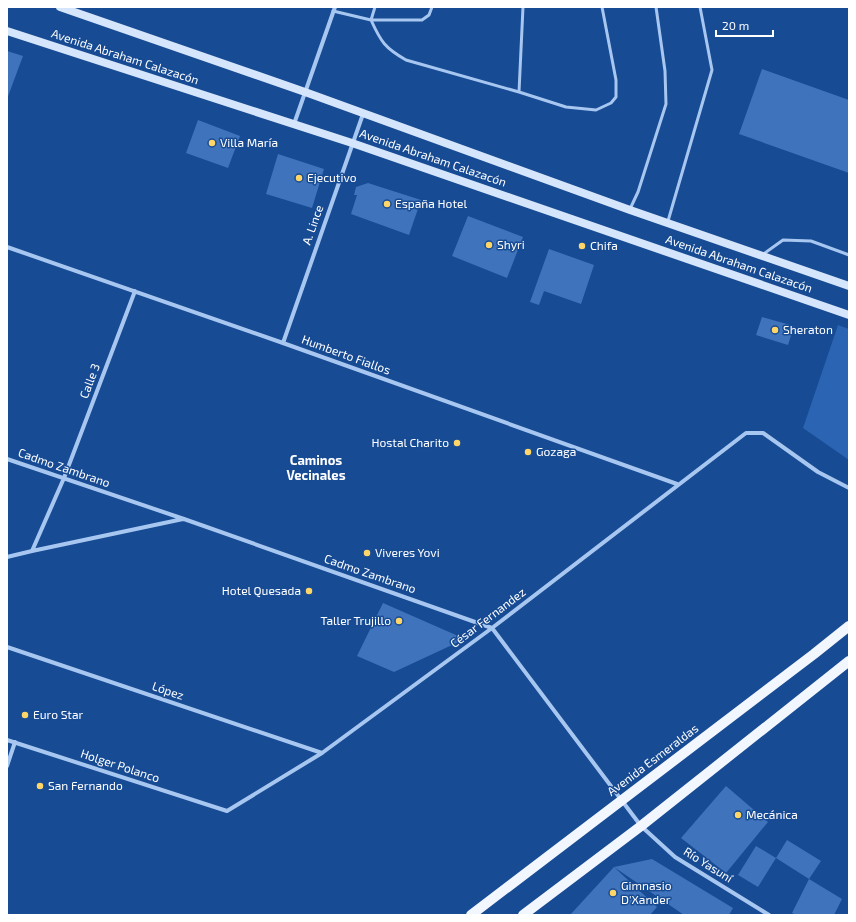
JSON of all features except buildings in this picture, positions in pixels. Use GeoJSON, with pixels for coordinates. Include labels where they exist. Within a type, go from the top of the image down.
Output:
{"type":"FeatureCollection","features":[{"type":"Feature","properties":{"kind":"main road","name":"Avenida Abraham Calazacón"},"geometry":{"type":"LineString","coordinates":[[60,7],[305,92],[630,210],[849,286]]}},
{"type":"Feature","properties":{"kind":"main road","name":"Avenida Abraham Calazacón"},"geometry":{"type":"LineString","coordinates":[[7,31],[352,143],[849,315]]}},
{"type":"Feature","properties":{"kind":"main road","name":"Avenida Esmeraldas"},"geometry":{"type":"LineString","coordinates":[[472,915],[849,626]]}},
{"type":"Feature","properties":{"kind":"main road"},"geometry":{"type":"LineString","coordinates":[[523,915],[641,826],[849,661]]}},
{"type":"Feature","properties":{"kind":"street"},"geometry":{"type":"LineString","coordinates":[[294,124],[334,9]]}},
{"type":"Feature","properties":{"kind":"street","name":"A. Lince"},"geometry":{"type":"LineString","coordinates":[[283,343],[363,114]]}},
{"type":"Feature","properties":{"kind":"street","name":"Humberto Fiallos"},"geometry":{"type":"LineString","coordinates":[[7,247],[283,343],[678,484]]}},
{"type":"Feature","properties":{"kind":"street","name":"Calle 3"},"geometry":{"type":"LineString","coordinates":[[32,551],[64,478],[135,291]]}},
{"type":"Feature","properties":{"kind":"street","name":"César Fernandez"},"geometry":{"type":"LineString","coordinates":[[227,811],[322,753],[492,628],[746,433],[763,433],[818,472],[849,488]]}},
{"type":"Feature","properties":{"kind":"street","name":"Cadmo Zambrano"},"geometry":{"type":"LineString","coordinates":[[7,459],[184,519],[492,628]]}},
{"type":"Feature","properties":{"kind":"street"},"geometry":{"type":"LineString","coordinates":[[7,557],[184,519]]}},
{"type":"Feature","properties":{"kind":"street"},"geometry":{"type":"LineString","coordinates":[[492,628],[641,826]]}},
{"type":"Feature","properties":{"kind":"street","name":"López"},"geometry":{"type":"LineString","coordinates":[[7,647],[322,753]]}},
{"type":"Feature","properties":{"kind":"street","name":"Holger Polanco"},"geometry":{"type":"LineString","coordinates":[[7,740],[227,811]]}},
{"type":"Feature","properties":{"kind":"street"},"geometry":{"type":"LineString","coordinates":[[7,766],[15,742]]}},
{"type":"Feature","properties":{"kind":"street","name":"Río Yasuní"},"geometry":{"type":"LineString","coordinates":[[641,826],[675,857],[769,915]]}},
{"type":"Feature","properties":{"kind":"lane"},"geometry":{"type":"LineString","coordinates":[[375,7],[371,20],[381,42],[392,52],[406,60],[566,107],[596,110],[611,103],[616,97],[616,80],[602,7]]}},
{"type":"Feature","properties":{"kind":"lane"},"geometry":{"type":"LineString","coordinates":[[334,9],[371,20],[422,20],[429,15],[432,7]]}},
{"type":"Feature","properties":{"kind":"lane"},"geometry":{"type":"LineString","coordinates":[[519,92],[523,7]]}},
{"type":"Feature","properties":{"kind":"lane"},"geometry":{"type":"LineString","coordinates":[[630,210],[642,180],[666,104],[665,71],[656,7]]}},
{"type":"Feature","properties":{"kind":"lane"},"geometry":{"type":"LineString","coordinates":[[668,223],[712,70],[700,7]]}},
{"type":"Feature","properties":{"kind":"lane"},"geometry":{"type":"LineString","coordinates":[[761,255],[783,240],[811,241],[849,255]]}},
{"type":"Feature","properties":{"kind":"shaded area"},"geometry":{"type":"Polygon","coordinates":[[[838,325],[849,329],[849,460],[803,428],[838,325]]]}},
{"type":"Feature","properties":{"kind":"place","name":"Villa María"},"geometry":{"type":"Point","coordinates":[212,143]}},
{"type":"Feature","properties":{"kind":"place","name":"Ejecutivo"},"geometry":{"type":"Point","coordinates":[299,178]}},
{"type":"Feature","properties":{"kind":"place","name":"España Hotel"},"geometry":{"type":"Point","coordinates":[387,204]}},
{"type":"Feature","properties":{"kind":"place","name":"Shyri"},"geometry":{"type":"Point","coordinates":[489,245]}},
{"type":"Feature","properties":{"kind":"place","name":"Chifa"},"geometry":{"type":"Point","coordinates":[582,246]}},
{"type":"Feature","properties":{"kind":"place","name":"Sheraton"},"geometry":{"type":"Point","coordinates":[775,330]}},
{"type":"Feature","properties":{"kind":"place","name":"Hostal Charito"},"geometry":{"type":"Point","coordinates":[457,443]}},
{"type":"Feature","properties":{"kind":"place","name":"Gozaga"},"geometry":{"type":"Point","coordinates":[528,452]}},
{"type":"Feature","properties":{"kind":"place","name":"Viveres Yovi"},"geometry":{"type":"Point","coordinates":[367,553]}},
{"type":"Feature","properties":{"kind":"place","name":"Hotel Quesada"},"geometry":{"type":"Point","coordinates":[309,591]}},
{"type":"Feature","properties":{"kind":"place","name":"Taller Trujillo"},"geometry":{"type":"Point","coordinates":[399,621]}},
{"type":"Feature","properties":{"kind":"place","name":"Euro Star"},"geometry":{"type":"Point","coordinates":[25,715]}},
{"type":"Feature","properties":{"kind":"place","name":"San Fernando"},"geometry":{"type":"Point","coordinates":[40,786]}},
{"type":"Feature","properties":{"kind":"place","name":"Mecánica"},"geometry":{"type":"Point","coordinates":[738,815]}},
{"type":"Feature","properties":{"kind":"place","name":"Gimnasio D'Xander"},"geometry":{"type":"Point","coordinates":[613,893]}},
{"type":"Feature","properties":{"kind":"district","name":"Caminos Vecinales"},"geometry":{"type":"Point","coordinates":[316,468]}}]}
